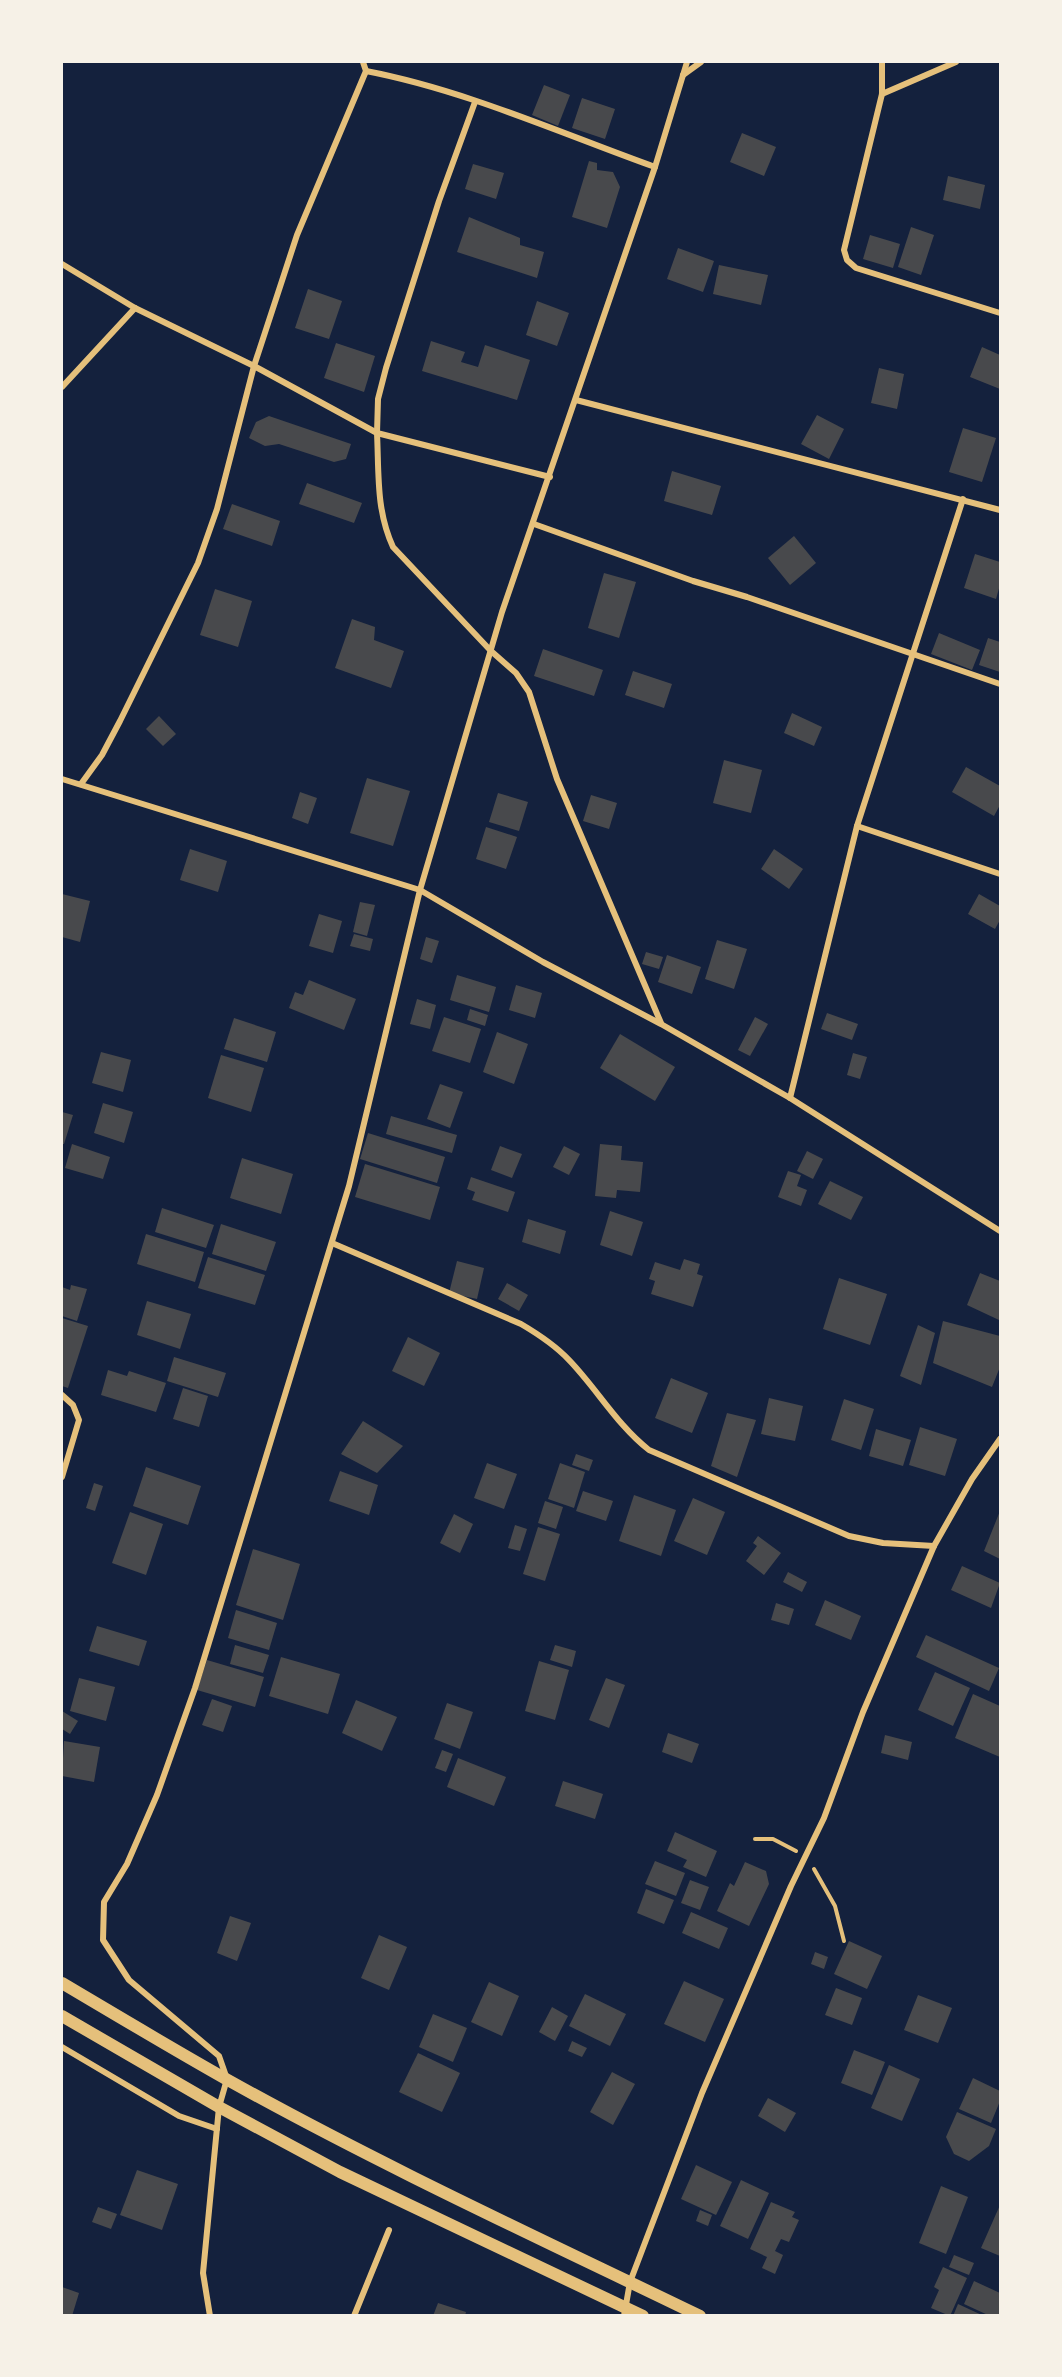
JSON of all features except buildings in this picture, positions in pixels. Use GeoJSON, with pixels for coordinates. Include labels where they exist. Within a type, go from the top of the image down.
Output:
{"type":"FeatureCollection","features":[{"type":"Feature","properties":{"kind":"main road"},"geometry":{"type":"LineString","coordinates":[[62,1983],[227,2079],[482,2211],[700,2316]]}},
{"type":"Feature","properties":{"kind":"main road"},"geometry":{"type":"LineString","coordinates":[[62,2016],[219,2107],[340,2172],[625,2312],[643,2316]]}},
{"type":"Feature","properties":{"kind":"street"},"geometry":{"type":"LineString","coordinates":[[81,784],[102,755],[120,721],[198,563],[217,509],[254,366],[297,235],[366,71],[363,62]]}},
{"type":"Feature","properties":{"kind":"street"},"geometry":{"type":"LineString","coordinates":[[210,2316],[203,2273],[219,2107],[227,2079],[219,2056],[129,1980],[103,1940],[104,1902],[127,1864],[153,1805],[195,1688],[349,1186],[420,890],[491,651],[655,167],[687,62]]}},
{"type":"Feature","properties":{"kind":"street"},"geometry":{"type":"LineString","coordinates":[[683,76],[701,62]]}},
{"type":"Feature","properties":{"kind":"street"},"geometry":{"type":"LineString","coordinates":[[882,62],[882,94],[844,250],[847,260],[856,268],[1000,313]]}},
{"type":"Feature","properties":{"kind":"street"},"geometry":{"type":"LineString","coordinates":[[882,94],[956,62]]}},
{"type":"Feature","properties":{"kind":"street"},"geometry":{"type":"LineString","coordinates":[[366,71],[427,86],[655,167]]}},
{"type":"Feature","properties":{"kind":"street"},"geometry":{"type":"LineString","coordinates":[[475,102],[438,201],[378,399],[380,510],[384,528],[393,547],[491,651],[516,673],[530,692],[556,779],[661,1024]]}},
{"type":"Feature","properties":{"kind":"street"},"geometry":{"type":"LineString","coordinates":[[62,264],[135,308],[254,366],[377,434],[550,477]]}},
{"type":"Feature","properties":{"kind":"street"},"geometry":{"type":"LineString","coordinates":[[62,387],[135,308]]}},
{"type":"Feature","properties":{"kind":"street"},"geometry":{"type":"LineString","coordinates":[[576,400],[1000,510]]}},
{"type":"Feature","properties":{"kind":"street"},"geometry":{"type":"LineString","coordinates":[[790,1098],[857,826],[963,499]]}},
{"type":"Feature","properties":{"kind":"street"},"geometry":{"type":"LineString","coordinates":[[534,524],[693,581],[1000,684]]}},
{"type":"Feature","properties":{"kind":"street"},"geometry":{"type":"LineString","coordinates":[[62,779],[420,890],[543,962],[661,1024],[790,1098],[1000,1231]]}},
{"type":"Feature","properties":{"kind":"street"},"geometry":{"type":"LineString","coordinates":[[857,826],[1000,874]]}},
{"type":"Feature","properties":{"kind":"street"},"geometry":{"type":"LineString","coordinates":[[332,1242],[521,1324],[548,1341],[569,1360],[631,1436],[649,1450],[849,1536],[883,1543],[934,1546]]}},
{"type":"Feature","properties":{"kind":"street"},"geometry":{"type":"LineString","coordinates":[[62,1395],[73,1405],[79,1420],[62,1477]]}},
{"type":"Feature","properties":{"kind":"street"},"geometry":{"type":"LineString","coordinates":[[625,2312],[630,2282],[702,2093],[791,1886],[824,1818],[863,1712],[934,1546],[972,1479],[1000,1438]]}},
{"type":"Feature","properties":{"kind":"street"},"geometry":{"type":"LineString","coordinates":[[62,2048],[179,2116],[217,2128]]}},
{"type":"Feature","properties":{"kind":"street"},"geometry":{"type":"LineString","coordinates":[[354,2316],[389,2230]]}}]}
